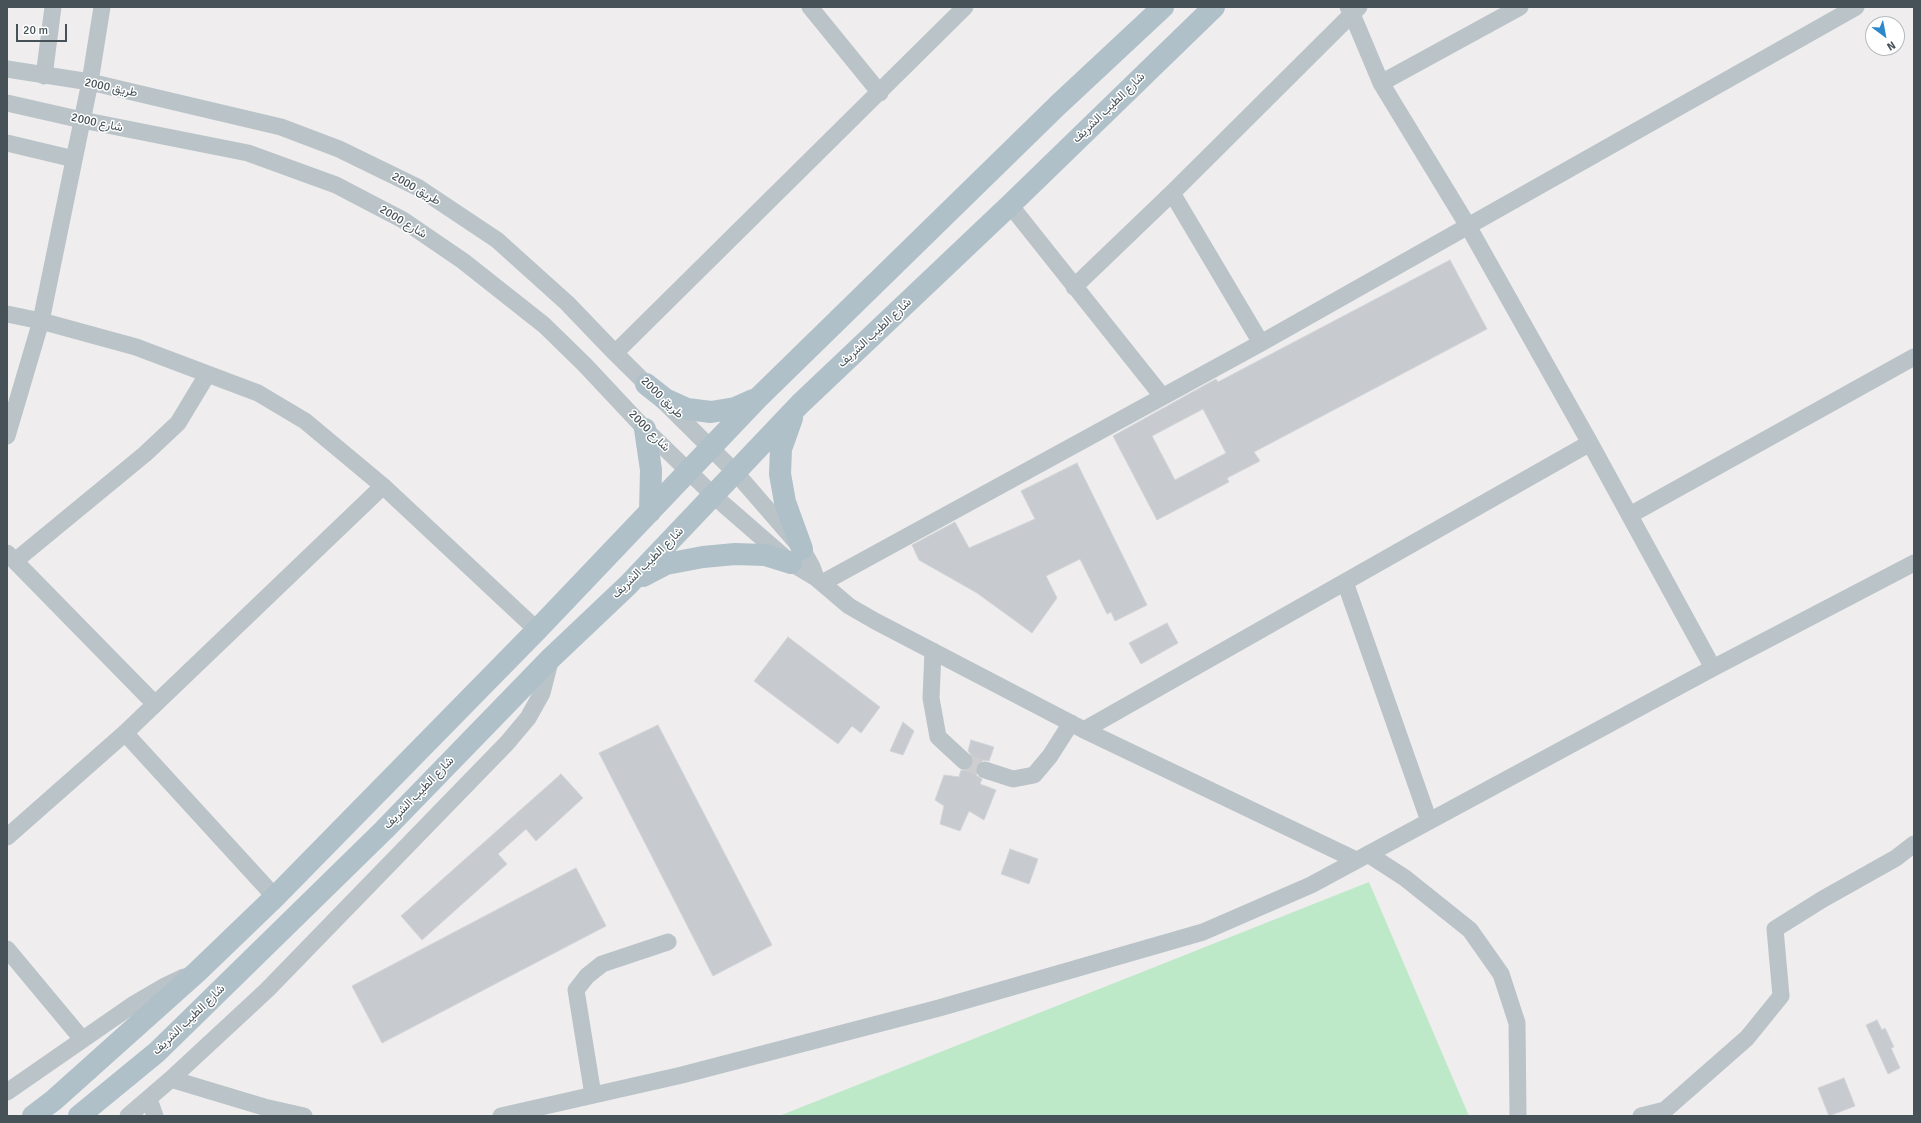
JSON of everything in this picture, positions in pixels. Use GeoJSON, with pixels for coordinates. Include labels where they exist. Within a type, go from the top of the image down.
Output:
{"type":"FeatureCollection","features":[{"type":"Feature","properties":{"kind":"main road"},"geometry":{"type":"LineString","coordinates":[[33,1116],[54,1100],[197,972],[275,897],[537,630],[758,398],[1058,105],[1163,7]]}},
{"type":"Feature","properties":{"kind":"main road","name":"شارع الطيب الشريف"},"geometry":{"type":"LineString","coordinates":[[79,1116],[158,1052],[384,830],[551,658],[628,585],[800,404],[1010,206],[1214,7]]}},
{"type":"Feature","properties":{"kind":"main road"},"geometry":{"type":"LineString","coordinates":[[646,384],[665,399],[687,409],[711,412],[735,408],[758,398]]}},
{"type":"Feature","properties":{"kind":"main road"},"geometry":{"type":"LineString","coordinates":[[628,585],[666,564],[703,557],[735,554],[796,556],[780,474],[781,449],[785,434],[800,404]]}},
{"type":"Feature","properties":{"kind":"main road"},"geometry":{"type":"LineString","coordinates":[[645,429],[650,470],[650,512]]}},
{"type":"Feature","properties":{"kind":"street"},"geometry":{"type":"LineString","coordinates":[[44,76],[50,7]]}},
{"type":"Feature","properties":{"kind":"street"},"geometry":{"type":"LineString","coordinates":[[7,436],[40,321],[90,82],[102,7]]}},
{"type":"Feature","properties":{"kind":"street"},"geometry":{"type":"LineString","coordinates":[[810,7],[880,93]]}},
{"type":"Feature","properties":{"kind":"street"},"geometry":{"type":"LineString","coordinates":[[615,353],[880,93],[965,7]]}},
{"type":"Feature","properties":{"kind":"street"},"geometry":{"type":"LineString","coordinates":[[1381,83],[1520,7]]}},
{"type":"Feature","properties":{"kind":"street"},"geometry":{"type":"LineString","coordinates":[[819,581],[1261,343],[1856,7]]}},
{"type":"Feature","properties":{"kind":"street"},"geometry":{"type":"LineString","coordinates":[[1074,286],[1172,193],[1353,9],[1381,83],[1468,226],[1630,515],[1713,668]]}},
{"type":"Feature","properties":{"kind":"street","name":"طريق 2000"},"geometry":{"type":"LineString","coordinates":[[7,69],[90,82],[281,127],[339,150],[419,188],[497,240],[567,303],[615,353],[736,473],[796,556]]}},
{"type":"Feature","properties":{"kind":"street","name":"شارع 2000"},"geometry":{"type":"LineString","coordinates":[[7,102],[82,120],[248,153],[336,185],[403,220],[463,261],[544,325],[585,365],[645,429],[689,470],[714,496],[796,556]]}},
{"type":"Feature","properties":{"kind":"street"},"geometry":{"type":"LineString","coordinates":[[7,143],[74,159]]}},
{"type":"Feature","properties":{"kind":"street"},"geometry":{"type":"LineString","coordinates":[[1172,193],[1261,343]]}},
{"type":"Feature","properties":{"kind":"street"},"geometry":{"type":"LineString","coordinates":[[1010,206],[1162,396]]}},
{"type":"Feature","properties":{"kind":"street"},"geometry":{"type":"LineString","coordinates":[[7,314],[40,321],[136,347],[258,393],[304,421],[383,486],[537,630]]}},
{"type":"Feature","properties":{"kind":"street"},"geometry":{"type":"LineString","coordinates":[[1630,515],[1914,357]]}},
{"type":"Feature","properties":{"kind":"street"},"geometry":{"type":"LineString","coordinates":[[156,704],[11,557],[145,454],[178,423],[207,375]]}},
{"type":"Feature","properties":{"kind":"street"},"geometry":{"type":"LineString","coordinates":[[986,770],[1013,779],[1034,775],[1078,727],[1345,582],[1590,443]]}},
{"type":"Feature","properties":{"kind":"street"},"geometry":{"type":"LineString","coordinates":[[7,837],[125,733],[383,486]]}},
{"type":"Feature","properties":{"kind":"street"},"geometry":{"type":"LineString","coordinates":[[796,556],[819,581],[849,606],[875,622],[1078,727],[1405,878],[1470,930],[1501,974],[1517,1023],[1518,1116]]}},
{"type":"Feature","properties":{"kind":"street"},"geometry":{"type":"LineString","coordinates":[[501,1116],[560,1109],[593,1095],[689,1074],[939,1008],[1204,932],[1311,885],[1713,668],[1914,563]]}},
{"type":"Feature","properties":{"kind":"street"},"geometry":{"type":"LineString","coordinates":[[1345,582],[1429,821]]}},
{"type":"Feature","properties":{"kind":"street"},"geometry":{"type":"LineString","coordinates":[[933,651],[931,698],[938,737],[964,761]]}},
{"type":"Feature","properties":{"kind":"street"},"geometry":{"type":"LineString","coordinates":[[128,1116],[149,1099],[267,990],[507,743],[528,718],[542,693],[551,658]]}},
{"type":"Feature","properties":{"kind":"street"},"geometry":{"type":"LineString","coordinates":[[125,733],[275,897]]}},
{"type":"Feature","properties":{"kind":"street"},"geometry":{"type":"LineString","coordinates":[[1641,1116],[1665,1110],[1747,1038],[1781,996],[1775,930],[1823,899],[1896,858],[1914,844]]}},
{"type":"Feature","properties":{"kind":"street"},"geometry":{"type":"LineString","coordinates":[[593,1095],[576,990],[588,976],[602,964],[668,942]]}},
{"type":"Feature","properties":{"kind":"street"},"geometry":{"type":"LineString","coordinates":[[7,949],[82,1039]]}},
{"type":"Feature","properties":{"kind":"street"},"geometry":{"type":"LineString","coordinates":[[7,1092],[82,1039],[158,990],[197,972]]}},
{"type":"Feature","properties":{"kind":"street"},"geometry":{"type":"LineString","coordinates":[[171,1079],[264,1107],[304,1116]]}},
{"type":"Feature","properties":{"kind":"street"},"geometry":{"type":"LineString","coordinates":[[149,1099],[155,1116]]}},
{"type":"Feature","properties":{"kind":"green space"},"geometry":{"type":"Polygon","coordinates":[[[1369,882],[1469,1116],[779,1116],[1369,882]]]}},
{"type":"Feature","properties":{"kind":"building"},"geometry":{"type":"Polygon","coordinates":[[[1450,260],[1487,329],[1254,452],[1260,461],[1227,478],[1229,482],[1157,520],[1113,436],[1216,379],[1218,382],[1450,260]],[[1203,409],[1152,436],[1175,480],[1226,453],[1203,409]]]}},
{"type":"Feature","properties":{"kind":"building"},"geometry":{"type":"Polygon","coordinates":[[[1077,463],[1147,605],[1115,621],[1111,612],[1107,614],[1080,559],[1046,576],[1057,598],[1032,633],[977,593],[919,560],[912,545],[955,522],[969,548],[1035,519],[1021,491],[1077,463]]]}},
{"type":"Feature","properties":{"kind":"building"},"geometry":{"type":"Polygon","coordinates":[[[1167,623],[1178,643],[1141,664],[1129,643],[1167,623]]]}},
{"type":"Feature","properties":{"kind":"building"},"geometry":{"type":"Polygon","coordinates":[[[788,637],[880,707],[861,733],[852,726],[838,744],[754,681],[788,637]]]}},
{"type":"Feature","properties":{"kind":"building"},"geometry":{"type":"Polygon","coordinates":[[[903,722],[914,731],[903,755],[890,751],[903,722]]]}},
{"type":"Feature","properties":{"kind":"building"},"geometry":{"type":"Polygon","coordinates":[[[658,725],[772,945],[713,976],[599,753],[658,725]]]}},
{"type":"Feature","properties":{"kind":"building"},"geometry":{"type":"Polygon","coordinates":[[[971,740],[994,747],[989,761],[983,760],[979,762],[975,772],[977,776],[982,779],[980,784],[996,790],[984,820],[969,811],[960,831],[940,824],[944,806],[935,800],[944,775],[959,777],[961,770],[967,771],[972,767],[974,758],[968,751],[971,740]]]}},
{"type":"Feature","properties":{"kind":"building"},"geometry":{"type":"Polygon","coordinates":[[[561,774],[583,798],[536,841],[526,829],[498,854],[507,864],[422,940],[401,916],[561,774]]]}},
{"type":"Feature","properties":{"kind":"building"},"geometry":{"type":"Polygon","coordinates":[[[1010,849],[1038,859],[1029,884],[1001,874],[1010,849]]]}},
{"type":"Feature","properties":{"kind":"building"},"geometry":{"type":"Polygon","coordinates":[[[576,868],[606,926],[382,1043],[352,986],[576,868]]]}},
{"type":"Feature","properties":{"kind":"building"},"geometry":{"type":"Polygon","coordinates":[[[1877,1020],[1882,1030],[1885,1028],[1894,1047],[1891,1048],[1900,1068],[1888,1074],[1866,1025],[1877,1020]]]}},
{"type":"Feature","properties":{"kind":"building"},"geometry":{"type":"Polygon","coordinates":[[[1844,1078],[1855,1106],[1829,1116],[1818,1088],[1844,1078]]]}},
{"type":"Feature","properties":{"kind":"tunnel"},"geometry":{"type":"LineString","coordinates":[[964,761],[985,770]]}}]}
